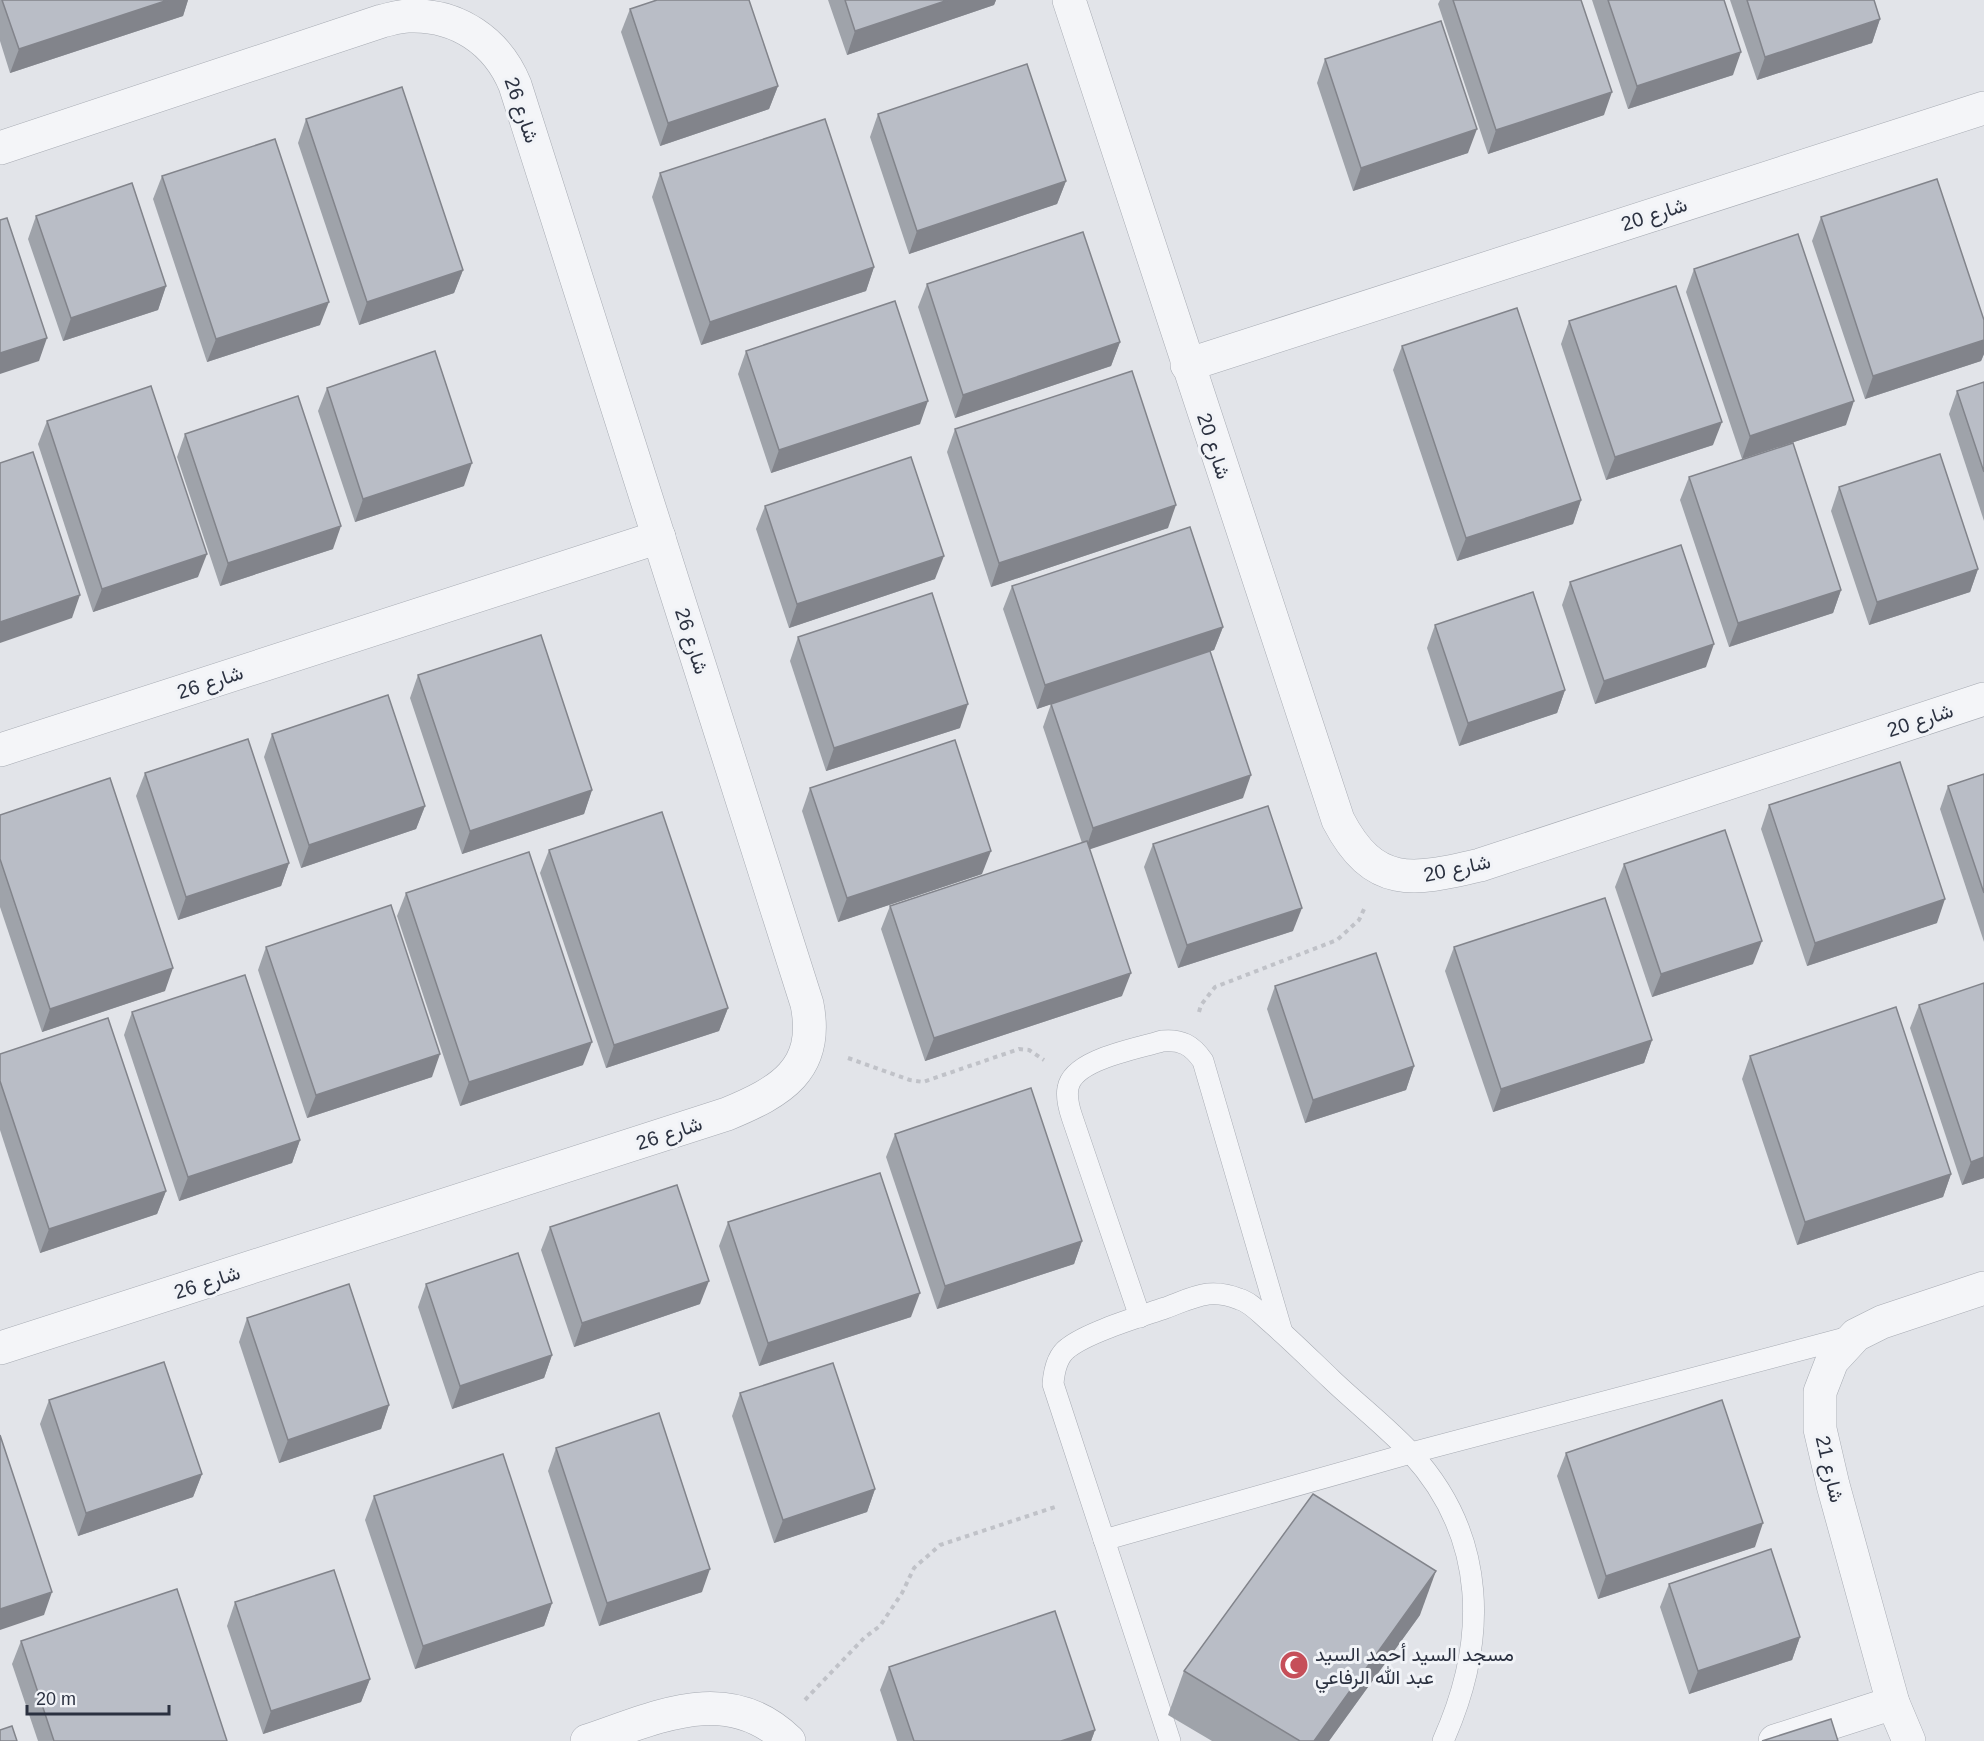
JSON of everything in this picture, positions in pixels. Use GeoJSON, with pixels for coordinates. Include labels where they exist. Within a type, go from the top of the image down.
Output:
{"type":"FeatureCollection","features":[{"type":"Feature","properties":{"kind":"street","name":"شارع 20"},"geometry":{"type":"LineString","coordinates":[[1069,0],[1338,820],[1356,850],[1380,870],[1413,877],[1479,866],[1984,699]]}},
{"type":"Feature","properties":{"kind":"street","name":"شارع 26"},"geometry":{"type":"LineString","coordinates":[[0,148],[382,21],[408,15],[450,21],[485,40],[510,72],[515,85],[807,1004],[811,1024],[808,1044],[801,1063],[774,1092],[727,1114],[0,1348]]}},
{"type":"Feature","properties":{"kind":"street","name":"شارع 20"},"geometry":{"type":"LineString","coordinates":[[1187,365],[1984,108]]}},
{"type":"Feature","properties":{"kind":"street","name":"شارع 26"},"geometry":{"type":"LineString","coordinates":[[0,750],[659,537]]}},
{"type":"Feature","properties":{"kind":"street","name":"شارع 21"},"geometry":{"type":"LineString","coordinates":[[1909,1741],[1893,1703],[1833,1485],[1818,1412],[1820,1392],[1832,1361],[1857,1335],[1882,1322],[1984,1288]]}},
{"type":"Feature","properties":{"kind":"street"},"geometry":{"type":"LineString","coordinates":[[1775,1741],[1893,1703]]}},
{"type":"Feature","properties":{"kind":"street"},"geometry":{"type":"LineString","coordinates":[[587,1741],[674,1712],[698,1707],[735,1710],[755,1717],[783,1735]]}},
{"type":"Feature","properties":{"kind":"lane"},"geometry":{"type":"LineString","coordinates":[[1140,1317],[1068,1104],[1068,1088],[1078,1071],[1091,1063],[1171,1040],[1189,1045],[1203,1060],[1282,1332]]}},
{"type":"Feature","properties":{"kind":"lane"},"geometry":{"type":"LineString","coordinates":[[1170,1741],[1053,1384],[1054,1369],[1067,1348],[1091,1336],[1210,1294],[1227,1295],[1243,1300],[1282,1332],[1411,1454],[1442,1493],[1452,1511],[1461,1533],[1474,1592],[1475,1622],[1471,1656],[1452,1722],[1443,1741]]}},
{"type":"Feature","properties":{"kind":"lane"},"geometry":{"type":"LineString","coordinates":[[1104,1540],[1411,1454],[1857,1335]]}},
{"type":"Feature","properties":{"kind":"path"},"geometry":{"type":"LineString","coordinates":[[1189,1045],[1201,1005],[1215,987],[1337,940],[1359,920],[1380,870]]}},
{"type":"Feature","properties":{"kind":"path"},"geometry":{"type":"LineString","coordinates":[[808,1044],[897,1076],[923,1082],[1019,1049],[1029,1050],[1071,1080]]}},
{"type":"Feature","properties":{"kind":"path"},"geometry":{"type":"LineString","coordinates":[[783,1735],[864,1638],[880,1626],[902,1593],[914,1568],[940,1545],[1090,1495]]}},
{"type":"Feature","properties":{"kind":"building"},"geometry":{"type":"Polygon","coordinates":[[[2,0],[168,0],[19,49],[2,0]]]}},
{"type":"Feature","properties":{"kind":"building"},"geometry":{"type":"Polygon","coordinates":[[[657,0],[749,0],[778,86],[668,123],[630,9],[657,0]]]}},
{"type":"Feature","properties":{"kind":"building"},"geometry":{"type":"Polygon","coordinates":[[[845,0],[948,0],[855,31],[845,0]]]}},
{"type":"Feature","properties":{"kind":"building"},"geometry":{"type":"Polygon","coordinates":[[[1453,0],[1581,0],[1612,92],[1496,130],[1453,0]]]}},
{"type":"Feature","properties":{"kind":"building"},"geometry":{"type":"Polygon","coordinates":[[[1608,0],[1724,0],[1741,52],[1637,86],[1608,0]]]}},
{"type":"Feature","properties":{"kind":"building"},"geometry":{"type":"Polygon","coordinates":[[[1747,0],[1874,0],[1880,19],[1765,57],[1747,0]]]}},
{"type":"Feature","properties":{"kind":"building"},"geometry":{"type":"Polygon","coordinates":[[[1441,21],[1477,129],[1361,168],[1325,59],[1441,21]]]}},
{"type":"Feature","properties":{"kind":"building"},"geometry":{"type":"Polygon","coordinates":[[[1027,64],[1066,181],[917,231],[878,114],[1027,64]]]}},
{"type":"Feature","properties":{"kind":"building"},"geometry":{"type":"Polygon","coordinates":[[[402,87],[463,270],[367,302],[306,119],[402,87]]]}},
{"type":"Feature","properties":{"kind":"building"},"geometry":{"type":"Polygon","coordinates":[[[825,119],[874,267],[710,322],[660,173],[825,119]]]}},
{"type":"Feature","properties":{"kind":"building"},"geometry":{"type":"Polygon","coordinates":[[[275,139],[329,302],[216,339],[162,176],[275,139]]]}},
{"type":"Feature","properties":{"kind":"building"},"geometry":{"type":"Polygon","coordinates":[[[1937,179],[1984,320],[1984,340],[1873,376],[1821,217],[1937,179]]]}},
{"type":"Feature","properties":{"kind":"building"},"geometry":{"type":"Polygon","coordinates":[[[132,183],[166,286],[71,318],[36,216],[132,183]]]}},
{"type":"Feature","properties":{"kind":"building"},"geometry":{"type":"Polygon","coordinates":[[[7,218],[47,338],[0,353],[0,220],[7,218]]]}},
{"type":"Feature","properties":{"kind":"building"},"geometry":{"type":"Polygon","coordinates":[[[1083,232],[1120,342],[963,395],[927,284],[1083,232]]]}},
{"type":"Feature","properties":{"kind":"building"},"geometry":{"type":"Polygon","coordinates":[[[1798,234],[1854,401],[1750,436],[1694,269],[1798,234]]]}},
{"type":"Feature","properties":{"kind":"building"},"geometry":{"type":"Polygon","coordinates":[[[1676,286],[1722,422],[1615,457],[1569,321],[1676,286]]]}},
{"type":"Feature","properties":{"kind":"building"},"geometry":{"type":"Polygon","coordinates":[[[895,301],[928,401],[779,450],[746,351],[895,301]]]}},
{"type":"Feature","properties":{"kind":"building"},"geometry":{"type":"Polygon","coordinates":[[[1517,308],[1581,500],[1466,538],[1402,346],[1517,308]]]}},
{"type":"Feature","properties":{"kind":"building"},"geometry":{"type":"Polygon","coordinates":[[[435,351],[472,463],[363,499],[327,388],[435,351]]]}},
{"type":"Feature","properties":{"kind":"building"},"geometry":{"type":"Polygon","coordinates":[[[1132,371],[1176,505],[999,563],[955,429],[1132,371]]]}},
{"type":"Feature","properties":{"kind":"building"},"geometry":{"type":"Polygon","coordinates":[[[1984,382],[1984,472],[1957,391],[1984,382]]]}},
{"type":"Feature","properties":{"kind":"building"},"geometry":{"type":"Polygon","coordinates":[[[151,386],[207,554],[102,589],[47,421],[151,386]]]}},
{"type":"Feature","properties":{"kind":"building"},"geometry":{"type":"Polygon","coordinates":[[[298,396],[341,526],[228,563],[185,434],[298,396]]]}},
{"type":"Feature","properties":{"kind":"building"},"geometry":{"type":"Polygon","coordinates":[[[1793,443],[1841,590],[1738,623],[1689,477],[1793,443]]]}},
{"type":"Feature","properties":{"kind":"building"},"geometry":{"type":"Polygon","coordinates":[[[33,452],[80,595],[0,622],[0,463],[33,452]]]}},
{"type":"Feature","properties":{"kind":"building"},"geometry":{"type":"Polygon","coordinates":[[[1940,454],[1978,569],[1877,602],[1839,487],[1940,454]]]}},
{"type":"Feature","properties":{"kind":"building"},"geometry":{"type":"Polygon","coordinates":[[[911,457],[944,556],[797,604],[765,506],[911,457]]]}},
{"type":"Feature","properties":{"kind":"building"},"geometry":{"type":"Polygon","coordinates":[[[1190,527],[1223,627],[1045,685],[1012,586],[1190,527]]]}},
{"type":"Feature","properties":{"kind":"building"},"geometry":{"type":"Polygon","coordinates":[[[1681,545],[1714,644],[1604,681],[1570,582],[1681,545]]]}},
{"type":"Feature","properties":{"kind":"building"},"geometry":{"type":"Polygon","coordinates":[[[1533,592],[1565,690],[1468,723],[1435,625],[1533,592]]]}},
{"type":"Feature","properties":{"kind":"building"},"geometry":{"type":"Polygon","coordinates":[[[932,593],[968,704],[834,748],[798,637],[932,593]]]}},
{"type":"Feature","properties":{"kind":"building"},"geometry":{"type":"Polygon","coordinates":[[[541,635],[592,790],[470,831],[418,675],[541,635]]]}},
{"type":"Feature","properties":{"kind":"building"},"geometry":{"type":"Polygon","coordinates":[[[1210,651],[1251,775],[1093,828],[1051,704],[1210,651]]]}},
{"type":"Feature","properties":{"kind":"building"},"geometry":{"type":"Polygon","coordinates":[[[388,695],[425,806],[309,845],[272,734],[388,695]]]}},
{"type":"Feature","properties":{"kind":"building"},"geometry":{"type":"Polygon","coordinates":[[[248,739],[289,863],[186,897],[145,773],[248,739]]]}},
{"type":"Feature","properties":{"kind":"building"},"geometry":{"type":"Polygon","coordinates":[[[955,740],[991,851],[847,898],[810,788],[955,740]]]}},
{"type":"Feature","properties":{"kind":"building"},"geometry":{"type":"Polygon","coordinates":[[[1900,762],[1945,899],[1815,943],[1769,805],[1900,762]]]}},
{"type":"Feature","properties":{"kind":"building"},"geometry":{"type":"Polygon","coordinates":[[[1984,774],[1984,893],[1948,786],[1984,774]]]}},
{"type":"Feature","properties":{"kind":"building"},"geometry":{"type":"Polygon","coordinates":[[[110,778],[173,968],[50,1009],[0,859],[0,815],[110,778]]]}},
{"type":"Feature","properties":{"kind":"building"},"geometry":{"type":"Polygon","coordinates":[[[1268,806],[1302,908],[1187,945],[1153,844],[1268,806]]]}},
{"type":"Feature","properties":{"kind":"building"},"geometry":{"type":"Polygon","coordinates":[[[662,812],[728,1008],[614,1045],[549,850],[662,812]]]}},
{"type":"Feature","properties":{"kind":"building"},"geometry":{"type":"Polygon","coordinates":[[[1725,830],[1762,941],[1661,974],[1624,864],[1725,830]]]}},
{"type":"Feature","properties":{"kind":"building"},"geometry":{"type":"Polygon","coordinates":[[[1087,841],[1131,973],[934,1038],[890,906],[1087,841]]]}},
{"type":"Feature","properties":{"kind":"building"},"geometry":{"type":"Polygon","coordinates":[[[529,852],[592,1042],[469,1082],[406,893],[529,852]]]}},
{"type":"Feature","properties":{"kind":"building"},"geometry":{"type":"Polygon","coordinates":[[[1605,898],[1652,1040],[1501,1089],[1454,947],[1605,898]]]}},
{"type":"Feature","properties":{"kind":"building"},"geometry":{"type":"Polygon","coordinates":[[[391,905],[440,1054],[316,1095],[266,947],[391,905]]]}},
{"type":"Feature","properties":{"kind":"building"},"geometry":{"type":"Polygon","coordinates":[[[1376,953],[1414,1066],[1313,1100],[1275,986],[1376,953]]]}},
{"type":"Feature","properties":{"kind":"building"},"geometry":{"type":"Polygon","coordinates":[[[245,975],[300,1140],[188,1177],[132,1012],[245,975]]]}},
{"type":"Feature","properties":{"kind":"building"},"geometry":{"type":"Polygon","coordinates":[[[1984,983],[1984,1157],[1971,1162],[1919,1005],[1984,983]]]}},
{"type":"Feature","properties":{"kind":"building"},"geometry":{"type":"Polygon","coordinates":[[[1896,1007],[1951,1174],[1805,1222],[1750,1056],[1896,1007]]]}},
{"type":"Feature","properties":{"kind":"building"},"geometry":{"type":"Polygon","coordinates":[[[108,1018],[166,1191],[49,1229],[0,1081],[0,1054],[108,1018]]]}},
{"type":"Feature","properties":{"kind":"building"},"geometry":{"type":"Polygon","coordinates":[[[1031,1088],[1082,1241],[945,1286],[895,1134],[1031,1088]]]}},
{"type":"Feature","properties":{"kind":"building"},"geometry":{"type":"Polygon","coordinates":[[[880,1173],[920,1293],[768,1343],[728,1222],[880,1173]]]}},
{"type":"Feature","properties":{"kind":"building"},"geometry":{"type":"Polygon","coordinates":[[[677,1185],[709,1281],[582,1323],[550,1227],[677,1185]]]}},
{"type":"Feature","properties":{"kind":"building"},"geometry":{"type":"Polygon","coordinates":[[[518,1253],[552,1355],[460,1386],[426,1284],[518,1253]]]}},
{"type":"Feature","properties":{"kind":"building"},"geometry":{"type":"Polygon","coordinates":[[[349,1284],[389,1405],[288,1440],[247,1318],[349,1284]]]}},
{"type":"Feature","properties":{"kind":"building"},"geometry":{"type":"Polygon","coordinates":[[[164,1362],[202,1474],[86,1513],[49,1400],[164,1362]]]}},
{"type":"Feature","properties":{"kind":"building"},"geometry":{"type":"Polygon","coordinates":[[[833,1363],[875,1489],[783,1520],[740,1393],[833,1363]]]}},
{"type":"Feature","properties":{"kind":"building"},"geometry":{"type":"Polygon","coordinates":[[[1722,1400],[1763,1523],[1606,1576],[1566,1453],[1722,1400]]]}},
{"type":"Feature","properties":{"kind":"building"},"geometry":{"type":"Polygon","coordinates":[[[659,1413],[710,1569],[607,1603],[556,1448],[659,1413]]]}},
{"type":"Feature","properties":{"kind":"building"},"geometry":{"type":"Polygon","coordinates":[[[0,1435],[52,1592],[0,1609],[0,1435]]]}},
{"type":"Feature","properties":{"kind":"building"},"geometry":{"type":"Polygon","coordinates":[[[503,1454],[552,1603],[423,1646],[374,1496],[503,1454]]]}},
{"type":"Feature","properties":{"kind":"building","name":"مسجد السيد أحمد السيد عبد الله الرفاعي"},"geometry":{"type":"Polygon","coordinates":[[[1313,1494],[1436,1571],[1314,1741],[1300,1741],[1184,1671],[1313,1494]]]}},
{"type":"Feature","properties":{"kind":"building"},"geometry":{"type":"Polygon","coordinates":[[[1771,1549],[1800,1637],[1698,1671],[1669,1584],[1771,1549]]]}},
{"type":"Feature","properties":{"kind":"building"},"geometry":{"type":"Polygon","coordinates":[[[334,1570],[370,1679],[271,1711],[235,1602],[334,1570]]]}},
{"type":"Feature","properties":{"kind":"building"},"geometry":{"type":"Polygon","coordinates":[[[177,1589],[227,1741],[54,1741],[21,1641],[177,1589]]]}},
{"type":"Feature","properties":{"kind":"building"},"geometry":{"type":"Polygon","coordinates":[[[1055,1611],[1095,1730],[1061,1741],[914,1741],[889,1667],[1055,1611]]]}},
{"type":"Feature","properties":{"kind":"building"},"geometry":{"type":"Polygon","coordinates":[[[1831,1719],[1838,1741],[1762,1741],[1831,1719]]]}},
{"type":"Feature","properties":{"kind":"building"},"geometry":{"type":"Polygon","coordinates":[[[12,1726],[17,1741],[0,1741],[0,1730],[12,1726]]]}},
{"type":"Feature","properties":{"kind":"place","name":"مسجد السيد أحمد السيد عبد الله الرفاعي"},"geometry":{"type":"Point","coordinates":[1294,1665]}}]}
